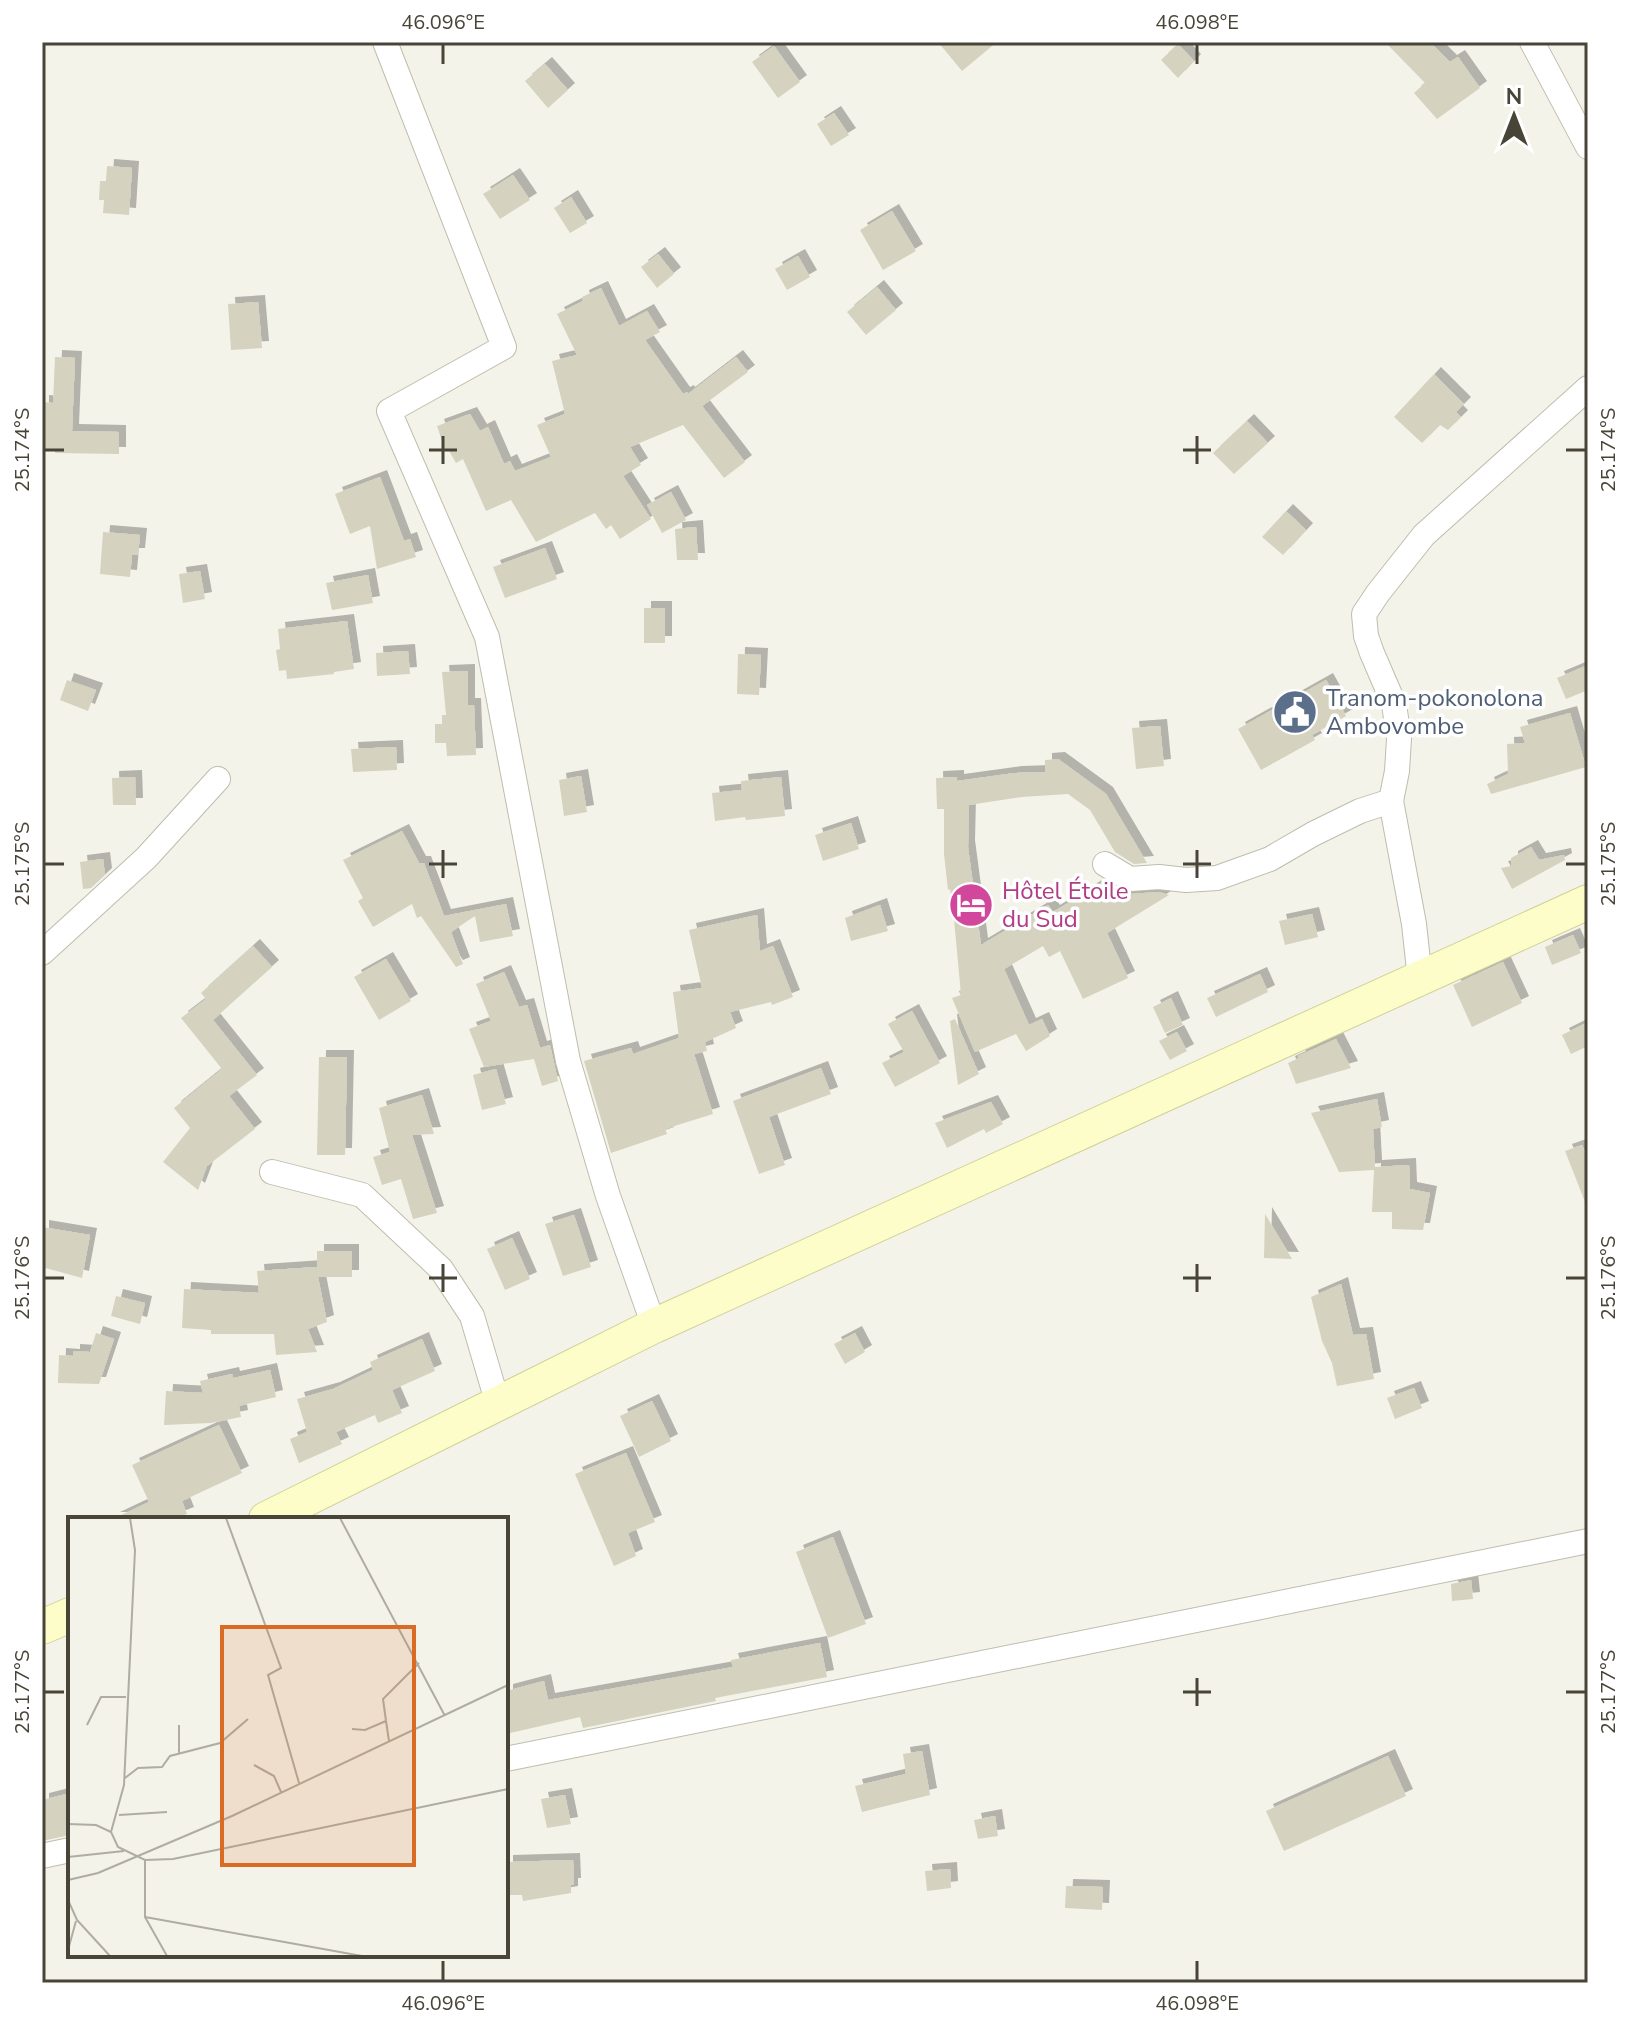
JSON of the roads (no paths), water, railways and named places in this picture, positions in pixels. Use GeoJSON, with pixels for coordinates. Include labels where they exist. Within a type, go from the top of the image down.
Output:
{"type":"FeatureCollection","features":[{"type":"Feature","properties":{"kind":"main road"},"geometry":{"type":"LineString","coordinates":[[270,1517],[654,1326],[1588,902]]}},
{"type":"Feature","properties":{"kind":"main road"},"geometry":{"type":"LineString","coordinates":[[42,1627],[68,1616]]}},
{"type":"Feature","properties":{"kind":"street"},"geometry":{"type":"LineString","coordinates":[[385,42],[504,347],[389,411],[487,637],[568,1061],[608,1196],[654,1326]]}},
{"type":"Feature","properties":{"kind":"street"},"geometry":{"type":"LineString","coordinates":[[1532,42],[1588,147]]}},
{"type":"Feature","properties":{"kind":"street"},"geometry":{"type":"LineString","coordinates":[[1420,979],[1414,924],[1391,801],[1399,739],[1394,704],[1366,636],[1364,614],[1424,535],[1588,388]]}},
{"type":"Feature","properties":{"kind":"street"},"geometry":{"type":"LineString","coordinates":[[42,953],[146,858],[218,779]]}},
{"type":"Feature","properties":{"kind":"street"},"geometry":{"type":"LineString","coordinates":[[1105,864],[1130,879],[1217,878],[1270,859],[1360,811],[1391,801]]}},
{"type":"Feature","properties":{"kind":"street"},"geometry":{"type":"LineString","coordinates":[[272,1172],[362,1195],[441,1269],[472,1316],[498,1404]]}},
{"type":"Feature","properties":{"kind":"street"},"geometry":{"type":"LineString","coordinates":[[508,1759],[1588,1541]]}},
{"type":"Feature","properties":{"kind":"street"},"geometry":{"type":"LineString","coordinates":[[42,1856],[68,1850]]}},
{"type":"Feature","properties":{"kind":"place","name":"Tranom-pokonolona Ambovombe"},"geometry":{"type":"Point","coordinates":[1295,712]}},
{"type":"Feature","properties":{"kind":"place","name":"Hôtel Étoile du Sud"},"geometry":{"type":"Point","coordinates":[971,905]}}]}
